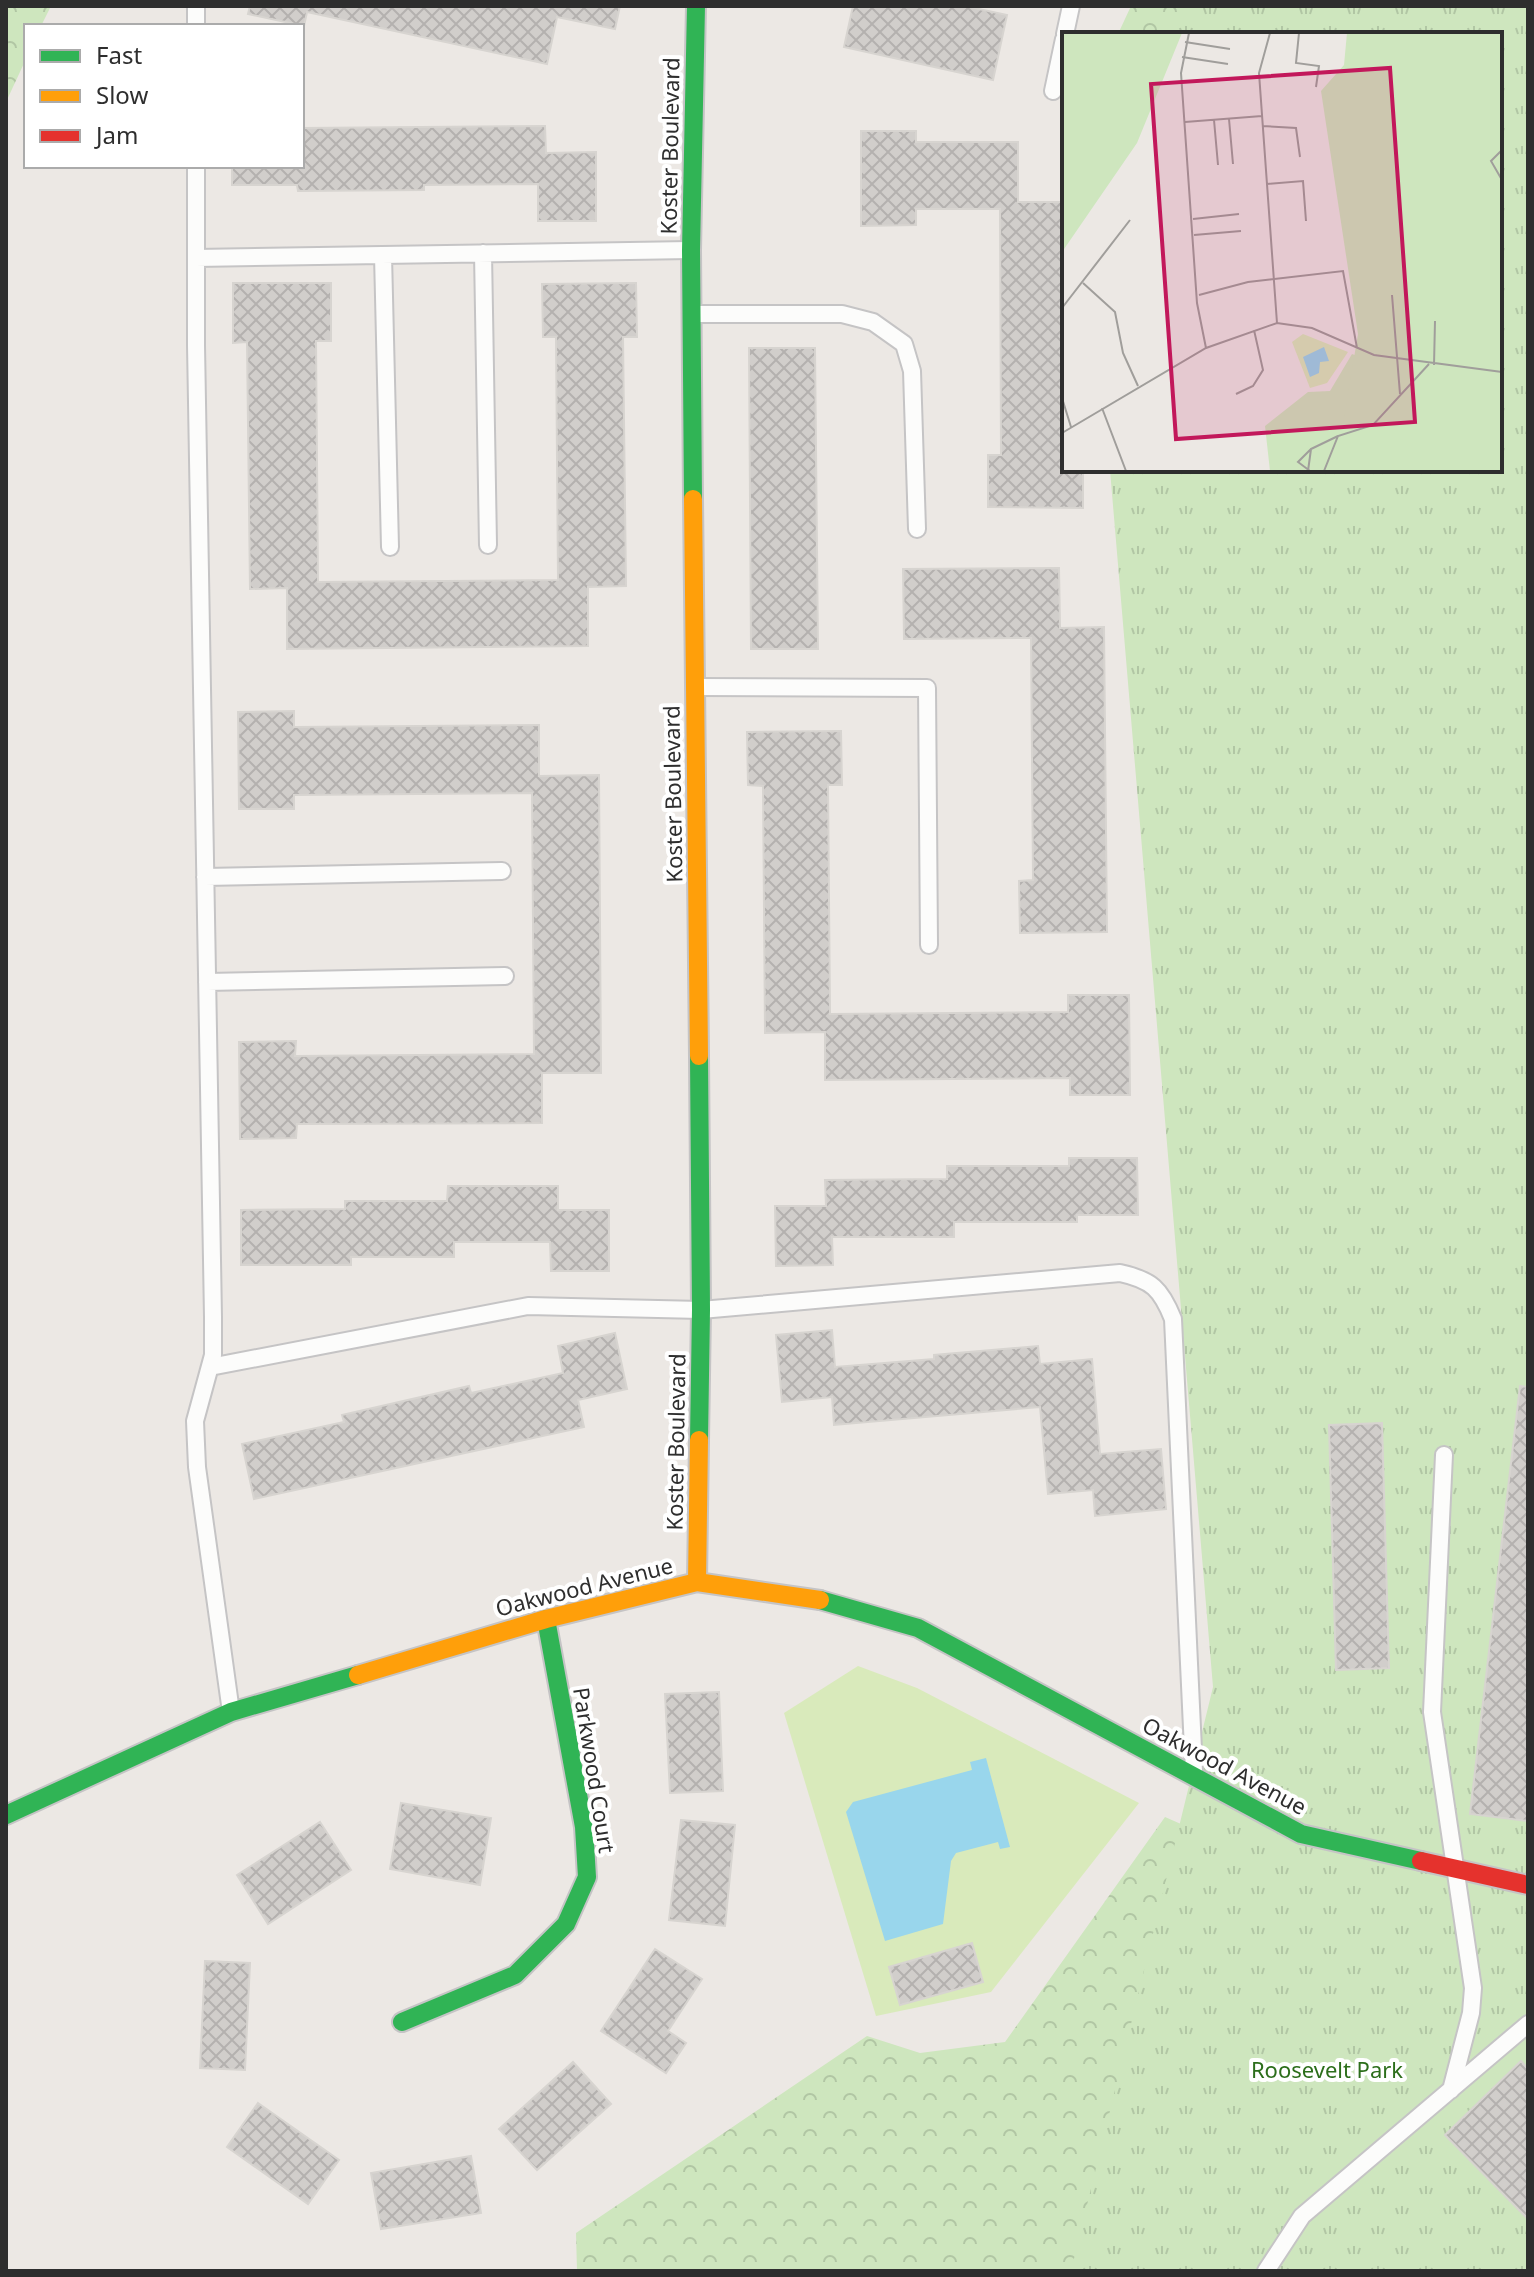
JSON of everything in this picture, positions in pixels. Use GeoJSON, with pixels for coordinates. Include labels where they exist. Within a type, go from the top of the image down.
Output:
{"type":"FeatureCollection","features":[{"type":"Feature","properties":{"kind":"street","name":"Koster Boulevard"},"geometry":{"type":"LineString","coordinates":[[696,6],[691,314],[701,1310],[697,1582]]}},
{"type":"Feature","properties":{"kind":"street","name":"Oakwood Avenue"},"geometry":{"type":"LineString","coordinates":[[6,1815],[231,1712],[546,1619],[697,1582],[816,1599],[918,1628],[1301,1834],[1528,1885]]}},
{"type":"Feature","properties":{"kind":"street","name":"Parkwood Court"},"geometry":{"type":"LineString","coordinates":[[402,2022],[515,1975],[566,1924],[587,1877],[584,1827],[546,1619]]}},
{"type":"Feature","properties":{"kind":"lane"},"geometry":{"type":"LineString","coordinates":[[1065,32],[1071,6]]}},
{"type":"Feature","properties":{"kind":"lane"},"geometry":{"type":"LineString","coordinates":[[1053,91],[1062,46]]}},
{"type":"Feature","properties":{"kind":"lane"},"geometry":{"type":"LineString","coordinates":[[196,168],[213,1355],[195,1421],[197,1467],[231,1712]]}},
{"type":"Feature","properties":{"kind":"lane"},"geometry":{"type":"LineString","coordinates":[[196,258],[691,250]]}},
{"type":"Feature","properties":{"kind":"lane"},"geometry":{"type":"LineString","coordinates":[[483,253],[488,545]]}},
{"type":"Feature","properties":{"kind":"lane"},"geometry":{"type":"LineString","coordinates":[[383,255],[390,547]]}},
{"type":"Feature","properties":{"kind":"lane"},"geometry":{"type":"LineString","coordinates":[[691,314],[842,314],[873,322],[904,344],[912,371],[917,529]]}},
{"type":"Feature","properties":{"kind":"lane"},"geometry":{"type":"LineString","coordinates":[[695,687],[927,688],[929,945]]}},
{"type":"Feature","properties":{"kind":"lane"},"geometry":{"type":"LineString","coordinates":[[205,877],[502,871]]}},
{"type":"Feature","properties":{"kind":"lane"},"geometry":{"type":"LineString","coordinates":[[207,982],[505,976]]}},
{"type":"Feature","properties":{"kind":"lane"},"geometry":{"type":"LineString","coordinates":[[210,1367],[528,1306],[701,1310],[1120,1273],[1144,1278],[1164,1296],[1173,1319],[1195,1777]]}},
{"type":"Feature","properties":{"kind":"lane"},"geometry":{"type":"LineString","coordinates":[[1444,1455],[1432,1712],[1473,1988],[1471,2013],[1451,2090]]}},
{"type":"Feature","properties":{"kind":"lane"},"geometry":{"type":"LineString","coordinates":[[1266,2271],[1302,2216],[1528,2024]]}},
{"type":"Feature","properties":{"kind":"green space"},"geometry":{"type":"Polygon","coordinates":[[[6,6],[51,6],[42,24],[24,24],[24,63],[6,102],[6,6]]]}},
{"type":"Feature","properties":{"kind":"green space"},"geometry":{"type":"Polygon","coordinates":[[[1131,6],[1425,6],[1401,32],[1119,32],[1131,6]]]}},
{"type":"Feature","properties":{"kind":"green space","name":"Roosevelt Park"},"geometry":{"type":"Polygon","coordinates":[[[1193,6],[1528,6],[1528,2271],[1071,2271],[1213,1687],[1110,472],[1502,472],[1502,32],[1166,32],[1193,6]]]}},
{"type":"Feature","properties":{"kind":"green space"},"geometry":{"type":"Polygon","coordinates":[[[858,1666],[917,1688],[1139,1803],[991,1992],[876,2016],[784,1713],[858,1666]]]}},
{"type":"Feature","properties":{"kind":"green space"},"geometry":{"type":"Polygon","coordinates":[[[1165,1817],[1279,1867],[1164,2271],[577,2271],[576,2233],[867,2036],[920,2053],[1005,2042],[1165,1817]]]}},
{"type":"Feature","properties":{"kind":"water"},"geometry":{"type":"Polygon","coordinates":[[[986,1758],[1010,1847],[1000,1849],[998,1842],[956,1853],[951,1861],[943,1924],[885,1941],[846,1812],[853,1802],[972,1770],[970,1762],[986,1758]]]}},
{"type":"Feature","properties":{"kind":"building"},"geometry":{"type":"Polygon","coordinates":[[[250,6],[620,6],[615,29],[557,17],[547,64],[307,12],[304,26],[248,14],[250,6]]]}},
{"type":"Feature","properties":{"kind":"building"},"geometry":{"type":"Polygon","coordinates":[[[853,6],[965,6],[1007,15],[993,80],[844,47],[853,6]]]}},
{"type":"Feature","properties":{"kind":"building"},"geometry":{"type":"Polygon","coordinates":[[[545,126],[546,153],[596,152],[596,221],[538,221],[538,184],[424,185],[424,190],[298,191],[297,185],[232,185],[232,168],[304,168],[304,128],[545,126]]]}},
{"type":"Feature","properties":{"kind":"building"},"geometry":{"type":"Polygon","coordinates":[[[861,131],[916,131],[916,142],[1018,142],[1018,202],[1062,202],[1062,472],[1083,472],[1083,508],[988,507],[988,455],[1001,455],[1000,209],[916,209],[916,225],[861,226],[861,131]]]}},
{"type":"Feature","properties":{"kind":"building"},"geometry":{"type":"Polygon","coordinates":[[[233,283],[331,283],[331,341],[316,341],[318,582],[558,580],[556,337],[543,337],[542,284],[636,283],[637,337],[623,337],[626,586],[588,587],[588,646],[287,649],[287,588],[250,589],[247,342],[233,343],[233,283]]]}},
{"type":"Feature","properties":{"kind":"building"},"geometry":{"type":"Polygon","coordinates":[[[749,348],[815,348],[818,649],[751,649],[749,348]]]}},
{"type":"Feature","properties":{"kind":"building"},"geometry":{"type":"Polygon","coordinates":[[[1059,568],[1060,628],[1104,627],[1107,932],[1020,933],[1019,881],[1033,880],[1031,638],[904,639],[903,569],[1059,568]]]}},
{"type":"Feature","properties":{"kind":"building"},"geometry":{"type":"Polygon","coordinates":[[[294,711],[294,727],[539,725],[539,776],[599,775],[601,1073],[542,1073],[542,1123],[297,1124],[296,1138],[240,1139],[239,1042],[296,1041],[295,1056],[534,1054],[532,793],[294,795],[294,809],[239,809],[238,712],[294,711]]]}},
{"type":"Feature","properties":{"kind":"building"},"geometry":{"type":"Polygon","coordinates":[[[841,731],[842,785],[828,785],[830,1014],[1068,1012],[1068,995],[1129,995],[1130,1095],[1070,1095],[1070,1078],[825,1080],[825,1032],[765,1033],[763,786],[748,785],[747,732],[841,731]]]}},
{"type":"Feature","properties":{"kind":"building"},"geometry":{"type":"Polygon","coordinates":[[[1069,1158],[1137,1158],[1138,1215],[1077,1215],[1077,1222],[954,1222],[954,1237],[832,1237],[833,1265],[776,1266],[775,1206],[826,1206],[825,1180],[947,1179],[947,1166],[1069,1166],[1069,1158]]]}},
{"type":"Feature","properties":{"kind":"building"},"geometry":{"type":"Polygon","coordinates":[[[448,1186],[558,1186],[558,1210],[609,1210],[609,1271],[551,1271],[550,1242],[454,1242],[454,1257],[351,1257],[351,1265],[241,1265],[241,1210],[345,1209],[345,1201],[447,1201],[448,1186]]]}},
{"type":"Feature","properties":{"kind":"building"},"geometry":{"type":"Polygon","coordinates":[[[832,1330],[835,1367],[1038,1346],[1040,1364],[1092,1359],[1100,1454],[1161,1449],[1166,1509],[1095,1516],[1093,1490],[1048,1494],[1040,1407],[834,1425],[832,1397],[782,1402],[776,1335],[832,1330]]]}},
{"type":"Feature","properties":{"kind":"building"},"geometry":{"type":"Polygon","coordinates":[[[615,1333],[627,1389],[578,1400],[584,1427],[254,1499],[242,1444],[344,1422],[342,1415],[469,1386],[471,1393],[563,1373],[558,1346],[615,1333]]]}},
{"type":"Feature","properties":{"kind":"building"},"geometry":{"type":"Polygon","coordinates":[[[1520,1386],[1528,1387],[1528,1821],[1470,1814],[1520,1386]]]}},
{"type":"Feature","properties":{"kind":"building"},"geometry":{"type":"Polygon","coordinates":[[[1382,1423],[1389,1668],[1336,1670],[1329,1425],[1382,1423]]]}},
{"type":"Feature","properties":{"kind":"building"},"geometry":{"type":"Polygon","coordinates":[[[719,1692],[723,1791],[670,1793],[665,1694],[719,1692]]]}},
{"type":"Feature","properties":{"kind":"building"},"geometry":{"type":"Polygon","coordinates":[[[401,1803],[491,1818],[480,1885],[390,1869],[401,1803]]]}},
{"type":"Feature","properties":{"kind":"building"},"geometry":{"type":"Polygon","coordinates":[[[681,1820],[735,1825],[725,1926],[669,1920],[681,1820]]]}},
{"type":"Feature","properties":{"kind":"building"},"geometry":{"type":"Polygon","coordinates":[[[320,1822],[351,1870],[268,1924],[237,1875],[320,1822]]]}},
{"type":"Feature","properties":{"kind":"building"},"geometry":{"type":"Polygon","coordinates":[[[972,1943],[983,1982],[900,2005],[889,1967],[972,1943]]]}},
{"type":"Feature","properties":{"kind":"building"},"geometry":{"type":"Polygon","coordinates":[[[655,1949],[702,1979],[668,2031],[686,2043],[666,2073],[601,2031],[655,1949]]]}},
{"type":"Feature","properties":{"kind":"building"},"geometry":{"type":"Polygon","coordinates":[[[205,1961],[250,1963],[245,2070],[200,2068],[205,1961]]]}},
{"type":"Feature","properties":{"kind":"building"},"geometry":{"type":"Polygon","coordinates":[[[1521,2061],[1528,2069],[1528,2219],[1445,2135],[1521,2061]]]}},
{"type":"Feature","properties":{"kind":"building"},"geometry":{"type":"Polygon","coordinates":[[[573,2062],[611,2104],[537,2170],[499,2129],[573,2062]]]}},
{"type":"Feature","properties":{"kind":"building"},"geometry":{"type":"Polygon","coordinates":[[[258,2103],[339,2160],[308,2204],[227,2147],[258,2103]]]}},
{"type":"Feature","properties":{"kind":"building"},"geometry":{"type":"Polygon","coordinates":[[[471,2156],[481,2213],[381,2229],[371,2173],[471,2156]]]}},
{"type":"Feature","properties":{"kind":"traffic: fast"},"geometry":{"type":"LineString","coordinates":[[693,499],[691,250],[696,6]]}},
{"type":"Feature","properties":{"kind":"traffic: fast"},"geometry":{"type":"LineString","coordinates":[[699,1056],[699,1440]]}},
{"type":"Feature","properties":{"kind":"traffic: fast"},"geometry":{"type":"LineString","coordinates":[[820,1600],[918,1628],[1301,1834],[1421,1861]]}},
{"type":"Feature","properties":{"kind":"traffic: fast"},"geometry":{"type":"LineString","coordinates":[[402,2022],[515,1975],[566,1924],[587,1877],[584,1827],[546,1619]]}},
{"type":"Feature","properties":{"kind":"traffic: fast"},"geometry":{"type":"LineString","coordinates":[[6,1815],[231,1712],[358,1675]]}},
{"type":"Feature","properties":{"kind":"traffic: slow"},"geometry":{"type":"LineString","coordinates":[[693,499],[699,1056]]}},
{"type":"Feature","properties":{"kind":"traffic: slow"},"geometry":{"type":"LineString","coordinates":[[697,1582],[699,1440]]}},
{"type":"Feature","properties":{"kind":"traffic: slow"},"geometry":{"type":"LineString","coordinates":[[358,1675],[546,1619],[697,1582],[820,1600]]}},
{"type":"Feature","properties":{"kind":"traffic: jam"},"geometry":{"type":"LineString","coordinates":[[1421,1861],[1528,1885]]}}]}
